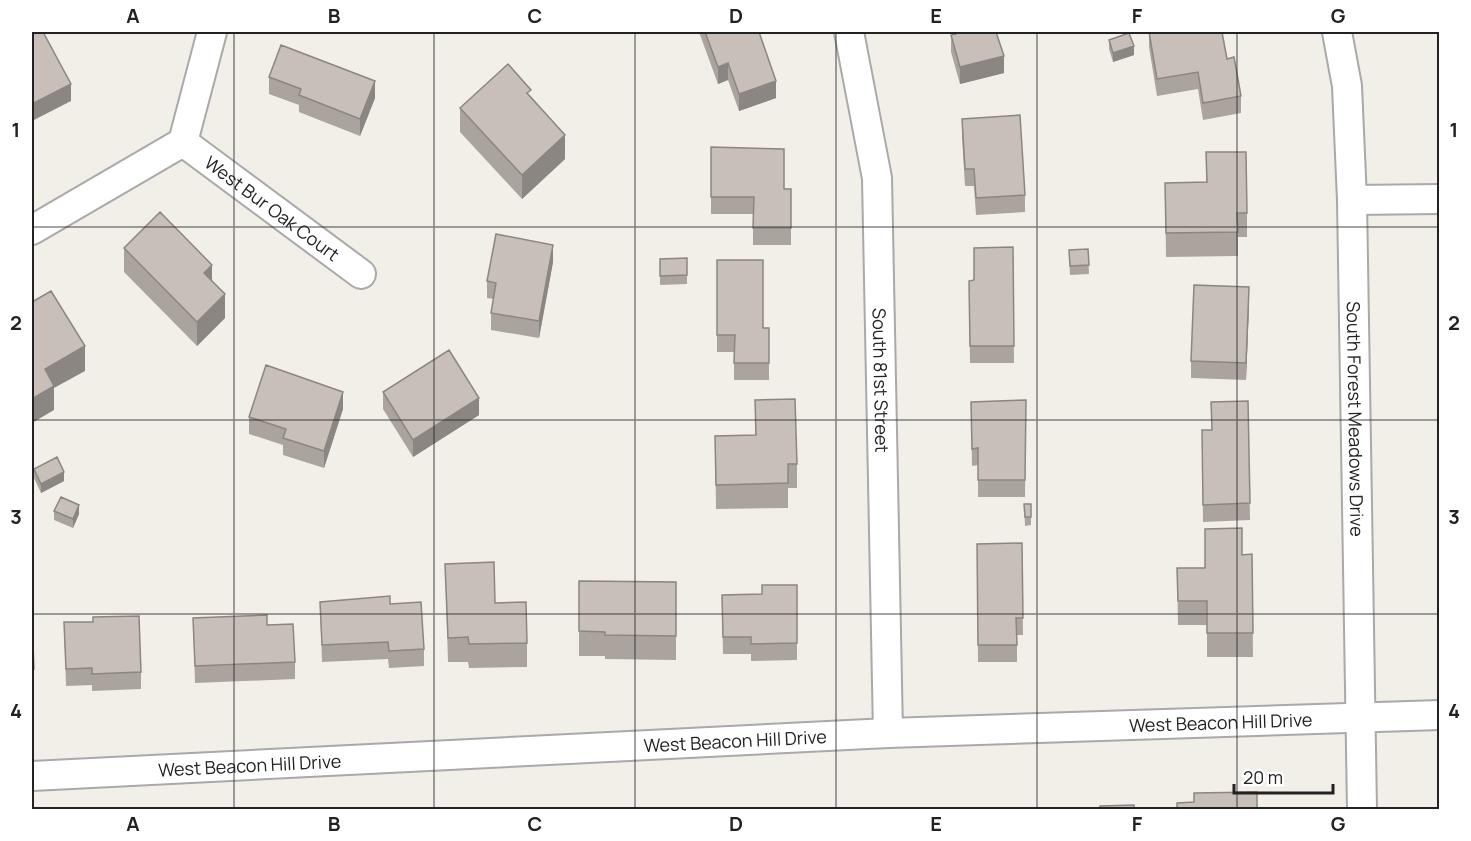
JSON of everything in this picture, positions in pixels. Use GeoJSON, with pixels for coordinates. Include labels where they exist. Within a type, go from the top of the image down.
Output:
{"type":"FeatureCollection","features":[{"type":"Feature","properties":{"kind":"street"},"geometry":{"type":"LineString","coordinates":[[32,230],[183,142],[212,32]]}},
{"type":"Feature","properties":{"kind":"street","name":"South 81st Street"},"geometry":{"type":"LineString","coordinates":[[849,32],[877,178],[888,733]]}},
{"type":"Feature","properties":{"kind":"street","name":"South Forest Meadows Drive"},"geometry":{"type":"LineString","coordinates":[[1336,32],[1347,86],[1352,200],[1362,810]]}},
{"type":"Feature","properties":{"kind":"street","name":"West Bur Oak Court"},"geometry":{"type":"LineString","coordinates":[[183,142],[361,274]]}},
{"type":"Feature","properties":{"kind":"street"},"geometry":{"type":"LineString","coordinates":[[1352,200],[1440,199]]}},
{"type":"Feature","properties":{"kind":"street","name":"West Beacon Hill Drive"},"geometry":{"type":"LineString","coordinates":[[32,776],[888,733],[1440,715]]}},
{"type":"Feature","properties":{"kind":"building"},"geometry":{"type":"Polygon","coordinates":[[[43,32],[71,84],[32,104],[32,34],[43,32]]]}},
{"type":"Feature","properties":{"kind":"building"},"geometry":{"type":"Polygon","coordinates":[[[705,32],[759,32],[776,81],[739,94],[728,63],[718,67],[705,32]]]}},
{"type":"Feature","properties":{"kind":"building"},"geometry":{"type":"Polygon","coordinates":[[[956,32],[996,32],[1004,56],[960,67],[951,35],[956,32]]]}},
{"type":"Feature","properties":{"kind":"building"},"geometry":{"type":"Polygon","coordinates":[[[1149,32],[1222,32],[1227,59],[1234,57],[1241,96],[1203,103],[1198,72],[1157,79],[1149,32]]]}},
{"type":"Feature","properties":{"kind":"building"},"geometry":{"type":"Polygon","coordinates":[[[1129,33],[1134,46],[1113,53],[1109,40],[1129,33]]]}},
{"type":"Feature","properties":{"kind":"building"},"geometry":{"type":"Polygon","coordinates":[[[281,45],[375,81],[360,119],[299,95],[301,89],[269,77],[281,45]]]}},
{"type":"Feature","properties":{"kind":"building"},"geometry":{"type":"Polygon","coordinates":[[[508,64],[531,90],[527,93],[565,135],[522,175],[460,108],[508,64]]]}},
{"type":"Feature","properties":{"kind":"building"},"geometry":{"type":"Polygon","coordinates":[[[1020,115],[1025,195],[976,198],[974,169],[965,169],[962,119],[1020,115]]]}},
{"type":"Feature","properties":{"kind":"building"},"geometry":{"type":"Polygon","coordinates":[[[711,147],[784,149],[784,189],[791,189],[791,228],[753,228],[754,197],[711,197],[711,147]]]}},
{"type":"Feature","properties":{"kind":"building"},"geometry":{"type":"Polygon","coordinates":[[[1206,152],[1246,152],[1247,213],[1237,213],[1238,232],[1166,233],[1165,183],[1207,182],[1206,152]]]}},
{"type":"Feature","properties":{"kind":"building"},"geometry":{"type":"Polygon","coordinates":[[[160,212],[212,265],[204,273],[225,294],[197,322],[124,248],[160,212]]]}},
{"type":"Feature","properties":{"kind":"building"},"geometry":{"type":"Polygon","coordinates":[[[496,234],[553,245],[539,321],[491,313],[496,283],[487,281],[496,234]]]}},
{"type":"Feature","properties":{"kind":"building"},"geometry":{"type":"Polygon","coordinates":[[[1013,247],[1014,346],[970,346],[969,281],[974,280],[974,248],[1013,247]]]}},
{"type":"Feature","properties":{"kind":"building"},"geometry":{"type":"Polygon","coordinates":[[[1088,249],[1089,265],[1070,266],[1069,250],[1088,249]]]}},
{"type":"Feature","properties":{"kind":"building"},"geometry":{"type":"Polygon","coordinates":[[[687,258],[687,275],[660,276],[660,259],[687,258]]]}},
{"type":"Feature","properties":{"kind":"building"},"geometry":{"type":"Polygon","coordinates":[[[717,260],[763,260],[763,328],[769,328],[769,363],[734,363],[735,335],[717,335],[717,260]]]}},
{"type":"Feature","properties":{"kind":"building"},"geometry":{"type":"Polygon","coordinates":[[[1194,285],[1249,287],[1246,363],[1191,361],[1194,285]]]}},
{"type":"Feature","properties":{"kind":"building"},"geometry":{"type":"Polygon","coordinates":[[[51,291],[85,346],[45,369],[54,386],[32,399],[32,302],[51,291]]]}},
{"type":"Feature","properties":{"kind":"building"},"geometry":{"type":"Polygon","coordinates":[[[449,350],[479,398],[413,440],[383,392],[449,350]]]}},
{"type":"Feature","properties":{"kind":"building"},"geometry":{"type":"Polygon","coordinates":[[[266,365],[343,392],[324,451],[283,438],[286,429],[249,417],[266,365]]]}},
{"type":"Feature","properties":{"kind":"building"},"geometry":{"type":"Polygon","coordinates":[[[795,399],[797,464],[788,464],[788,483],[716,485],[715,436],[756,435],[755,400],[795,399]]]}},
{"type":"Feature","properties":{"kind":"building"},"geometry":{"type":"Polygon","coordinates":[[[1026,400],[1025,480],[978,480],[978,448],[972,449],[971,402],[1026,400]]]}},
{"type":"Feature","properties":{"kind":"building"},"geometry":{"type":"Polygon","coordinates":[[[1248,401],[1250,503],[1203,505],[1202,430],[1212,430],[1211,402],[1248,401]]]}},
{"type":"Feature","properties":{"kind":"building"},"geometry":{"type":"Polygon","coordinates":[[[57,457],[64,472],[41,484],[34,469],[57,457]]]}},
{"type":"Feature","properties":{"kind":"building"},"geometry":{"type":"Polygon","coordinates":[[[61,497],[79,505],[73,519],[54,511],[61,497]]]}},
{"type":"Feature","properties":{"kind":"building"},"geometry":{"type":"Polygon","coordinates":[[[1024,504],[1031,504],[1031,517],[1025,517],[1024,504]]]}},
{"type":"Feature","properties":{"kind":"building"},"geometry":{"type":"Polygon","coordinates":[[[1242,528],[1242,555],[1252,554],[1253,633],[1207,633],[1207,601],[1178,601],[1177,568],[1205,568],[1205,529],[1242,528]]]}},
{"type":"Feature","properties":{"kind":"building"},"geometry":{"type":"Polygon","coordinates":[[[1022,543],[1023,618],[1016,618],[1017,645],[978,645],[977,544],[1022,543]]]}},
{"type":"Feature","properties":{"kind":"building"},"geometry":{"type":"Polygon","coordinates":[[[494,562],[495,603],[526,602],[527,643],[469,644],[468,637],[448,638],[445,564],[494,562]]]}},
{"type":"Feature","properties":{"kind":"building"},"geometry":{"type":"Polygon","coordinates":[[[579,581],[676,582],[676,636],[605,635],[605,632],[579,631],[579,581]]]}},
{"type":"Feature","properties":{"kind":"building"},"geometry":{"type":"Polygon","coordinates":[[[762,585],[797,585],[797,643],[751,644],[751,637],[723,637],[722,595],[762,594],[762,585]]]}},
{"type":"Feature","properties":{"kind":"building"},"geometry":{"type":"Polygon","coordinates":[[[390,596],[390,604],[421,602],[424,649],[389,651],[388,642],[322,645],[320,602],[390,596]]]}},
{"type":"Feature","properties":{"kind":"building"},"geometry":{"type":"Polygon","coordinates":[[[267,615],[267,625],[293,624],[295,662],[195,666],[193,618],[267,615]]]}},
{"type":"Feature","properties":{"kind":"building"},"geometry":{"type":"Polygon","coordinates":[[[139,616],[141,672],[92,674],[92,668],[66,669],[64,622],[93,622],[93,617],[139,616]]]}},
{"type":"Feature","properties":{"kind":"building"},"geometry":{"type":"Polygon","coordinates":[[[32,622],[34,669],[32,669],[32,622]]]}},
{"type":"Feature","properties":{"kind":"building"},"geometry":{"type":"Polygon","coordinates":[[[1257,792],[1257,810],[1177,810],[1177,803],[1194,802],[1194,793],[1257,792]]]}},
{"type":"Feature","properties":{"kind":"building"},"geometry":{"type":"Polygon","coordinates":[[[1134,805],[1134,810],[1100,810],[1100,806],[1134,805]]]}}]}
